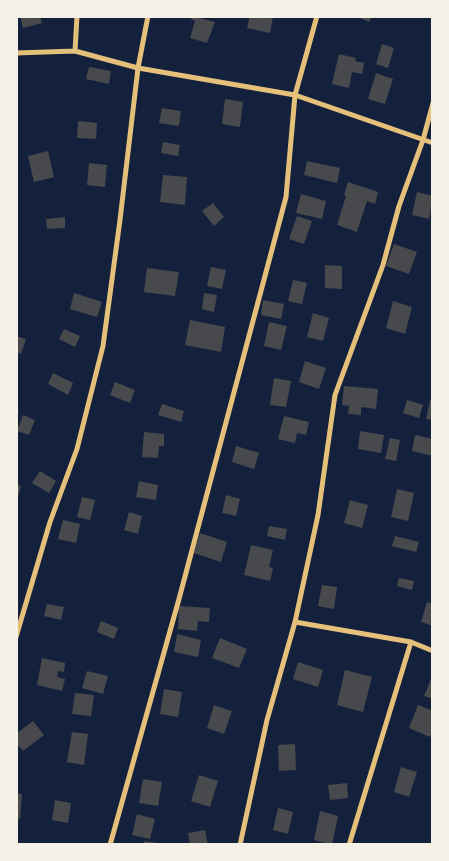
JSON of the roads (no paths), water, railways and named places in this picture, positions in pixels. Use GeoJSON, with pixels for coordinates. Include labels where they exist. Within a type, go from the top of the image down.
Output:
{"type":"FeatureCollection","features":[{"type":"Feature","properties":{"kind":"street"},"geometry":{"type":"LineString","coordinates":[[75,51],[77,16]]}},
{"type":"Feature","properties":{"kind":"street"},"geometry":{"type":"LineString","coordinates":[[16,637],[50,522],[77,449],[103,346],[138,68],[148,16]]}},
{"type":"Feature","properties":{"kind":"street"},"geometry":{"type":"LineString","coordinates":[[110,845],[180,599],[286,198],[295,94],[317,16]]}},
{"type":"Feature","properties":{"kind":"street"},"geometry":{"type":"LineString","coordinates":[[16,54],[75,51],[138,68],[295,94],[433,143]]}},
{"type":"Feature","properties":{"kind":"street"},"geometry":{"type":"LineString","coordinates":[[240,845],[266,720],[295,622],[318,515],[335,395],[383,264],[399,206],[423,140],[433,103]]}},
{"type":"Feature","properties":{"kind":"street"},"geometry":{"type":"LineString","coordinates":[[295,622],[411,642],[433,651]]}},
{"type":"Feature","properties":{"kind":"street"},"geometry":{"type":"LineString","coordinates":[[350,845],[411,642]]}}]}
